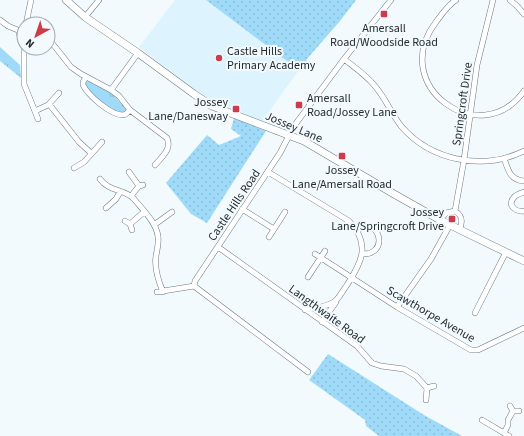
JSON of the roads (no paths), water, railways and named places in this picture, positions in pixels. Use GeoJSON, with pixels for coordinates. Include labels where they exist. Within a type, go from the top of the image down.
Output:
{"type":"FeatureCollection","features":[{"type":"Feature","properties":{"kind":"street"},"geometry":{"type":"LineString","coordinates":[[28,16],[31,0]]}},
{"type":"Feature","properties":{"kind":"street","name":"Jossey Lane"},"geometry":{"type":"LineString","coordinates":[[66,0],[86,17],[212,106],[289,134],[321,150],[440,220],[524,261]]}},
{"type":"Feature","properties":{"kind":"street"},"geometry":{"type":"LineString","coordinates":[[86,17],[98,0]]}},
{"type":"Feature","properties":{"kind":"street","name":"Castle Hills Road"},"geometry":{"type":"LineString","coordinates":[[194,286],[195,281],[280,153],[294,126],[344,59],[391,0]]}},
{"type":"Feature","properties":{"kind":"street"},"geometry":{"type":"LineString","coordinates":[[456,0],[448,7],[428,33],[424,42],[422,58],[423,66],[427,81],[431,88],[440,99],[452,108],[470,114],[483,115],[500,111],[513,103],[524,91]]}},
{"type":"Feature","properties":{"kind":"street","name":"Springcroft Drive"},"geometry":{"type":"LineString","coordinates":[[459,230],[462,219],[461,216],[455,211],[464,160],[477,65],[493,0]]}},
{"type":"Feature","properties":{"kind":"street"},"geometry":{"type":"LineString","coordinates":[[510,0],[524,14]]}},
{"type":"Feature","properties":{"kind":"street"},"geometry":{"type":"LineString","coordinates":[[0,20],[8,26],[16,28]]}},
{"type":"Feature","properties":{"kind":"street"},"geometry":{"type":"LineString","coordinates":[[56,48],[71,67],[111,90],[119,96],[130,110],[164,135],[168,141],[166,151],[155,165]]}},
{"type":"Feature","properties":{"kind":"street"},"geometry":{"type":"LineString","coordinates":[[111,90],[138,53]]}},
{"type":"Feature","properties":{"kind":"street"},"geometry":{"type":"LineString","coordinates":[[24,56],[24,84],[38,119]]}},
{"type":"Feature","properties":{"kind":"street"},"geometry":{"type":"LineString","coordinates":[[344,59],[373,83],[396,119],[408,134],[426,147],[454,158],[480,161],[504,158],[524,151]]}},
{"type":"Feature","properties":{"kind":"street"},"geometry":{"type":"LineString","coordinates":[[86,77],[83,85],[95,100],[110,110],[123,115],[130,110]]}},
{"type":"Feature","properties":{"kind":"street"},"geometry":{"type":"LineString","coordinates":[[35,111],[49,104],[59,92]]}},
{"type":"Feature","properties":{"kind":"street"},"geometry":{"type":"LineString","coordinates":[[49,104],[79,142],[92,154]]}},
{"type":"Feature","properties":{"kind":"street"},"geometry":{"type":"LineString","coordinates":[[74,168],[84,162],[102,142]]}},
{"type":"Feature","properties":{"kind":"street"},"geometry":{"type":"LineString","coordinates":[[504,158],[511,176],[517,180],[524,181],[524,184]]}},
{"type":"Feature","properties":{"kind":"street"},"geometry":{"type":"LineString","coordinates":[[129,172],[141,185],[131,196]]}},
{"type":"Feature","properties":{"kind":"street"},"geometry":{"type":"LineString","coordinates":[[268,172],[346,218],[357,230],[361,241],[361,261],[352,278],[322,322]]}},
{"type":"Feature","properties":{"kind":"street"},"geometry":{"type":"LineString","coordinates":[[100,179],[106,186],[131,196],[154,225],[159,241],[156,265],[160,292],[194,286],[308,372]]}},
{"type":"Feature","properties":{"kind":"street"},"geometry":{"type":"LineString","coordinates":[[106,208],[116,199],[120,192]]}},
{"type":"Feature","properties":{"kind":"street"},"geometry":{"type":"LineString","coordinates":[[524,192],[517,194],[511,204],[518,211],[524,211]]}},
{"type":"Feature","properties":{"kind":"street"},"geometry":{"type":"LineString","coordinates":[[242,209],[274,229]]}},
{"type":"Feature","properties":{"kind":"street"},"geometry":{"type":"LineString","coordinates":[[440,220],[446,213],[455,211]]}},
{"type":"Feature","properties":{"kind":"street"},"geometry":{"type":"LineString","coordinates":[[129,225],[144,212]]}},
{"type":"Feature","properties":{"kind":"street"},"geometry":{"type":"LineString","coordinates":[[154,225],[172,212]]}},
{"type":"Feature","properties":{"kind":"street"},"geometry":{"type":"LineString","coordinates":[[269,237],[285,212]]}},
{"type":"Feature","properties":{"kind":"street"},"geometry":{"type":"LineString","coordinates":[[397,307],[431,260],[450,225]]}},
{"type":"Feature","properties":{"kind":"street"},"geometry":{"type":"LineString","coordinates":[[357,230],[365,226],[372,228],[377,233],[379,239],[378,245],[373,252],[362,254]]}},
{"type":"Feature","properties":{"kind":"street","name":"Langthwaite Road"},"geometry":{"type":"LineString","coordinates":[[218,247],[357,346],[372,362],[381,366],[404,368],[416,376],[428,388]]}},
{"type":"Feature","properties":{"kind":"street"},"geometry":{"type":"LineString","coordinates":[[308,277],[325,251]]}},
{"type":"Feature","properties":{"kind":"street"},"geometry":{"type":"LineString","coordinates":[[476,313],[506,252]]}},
{"type":"Feature","properties":{"kind":"street","name":"Scawthorpe Avenue"},"geometry":{"type":"LineString","coordinates":[[315,254],[397,307],[467,349],[474,350],[524,328]]}},
{"type":"Feature","properties":{"kind":"street"},"geometry":{"type":"LineString","coordinates":[[305,310],[319,308],[336,302]]}},
{"type":"Feature","properties":{"kind":"street"},"geometry":{"type":"LineString","coordinates":[[426,400],[428,388],[434,386]]}},
{"type":"Feature","properties":{"kind":"street"},"geometry":{"type":"LineString","coordinates":[[482,420],[507,434],[508,420],[514,409]]}},
{"type":"Feature","properties":{"kind":"street"},"geometry":{"type":"LineString","coordinates":[[486,430],[489,424]]}},
{"type":"Feature","properties":{"kind":"place","name":"Amersall Road/Woodside Road"},"geometry":{"type":"Point","coordinates":[384,14]}},
{"type":"Feature","properties":{"kind":"place","name":"Castle Hills Primary Academy"},"geometry":{"type":"Point","coordinates":[219,58]}},
{"type":"Feature","properties":{"kind":"place","name":"Amersall Road/Jossey Lane"},"geometry":{"type":"Point","coordinates":[299,105]}},
{"type":"Feature","properties":{"kind":"place","name":"Jossey Lane/Danesway"},"geometry":{"type":"Point","coordinates":[236,109]}},
{"type":"Feature","properties":{"kind":"place","name":"Jossey Lane/Amersall Road"},"geometry":{"type":"Point","coordinates":[342,156]}},
{"type":"Feature","properties":{"kind":"place","name":"Jossey Lane/Springcroft Drive"},"geometry":{"type":"Point","coordinates":[452,219]}}]}
